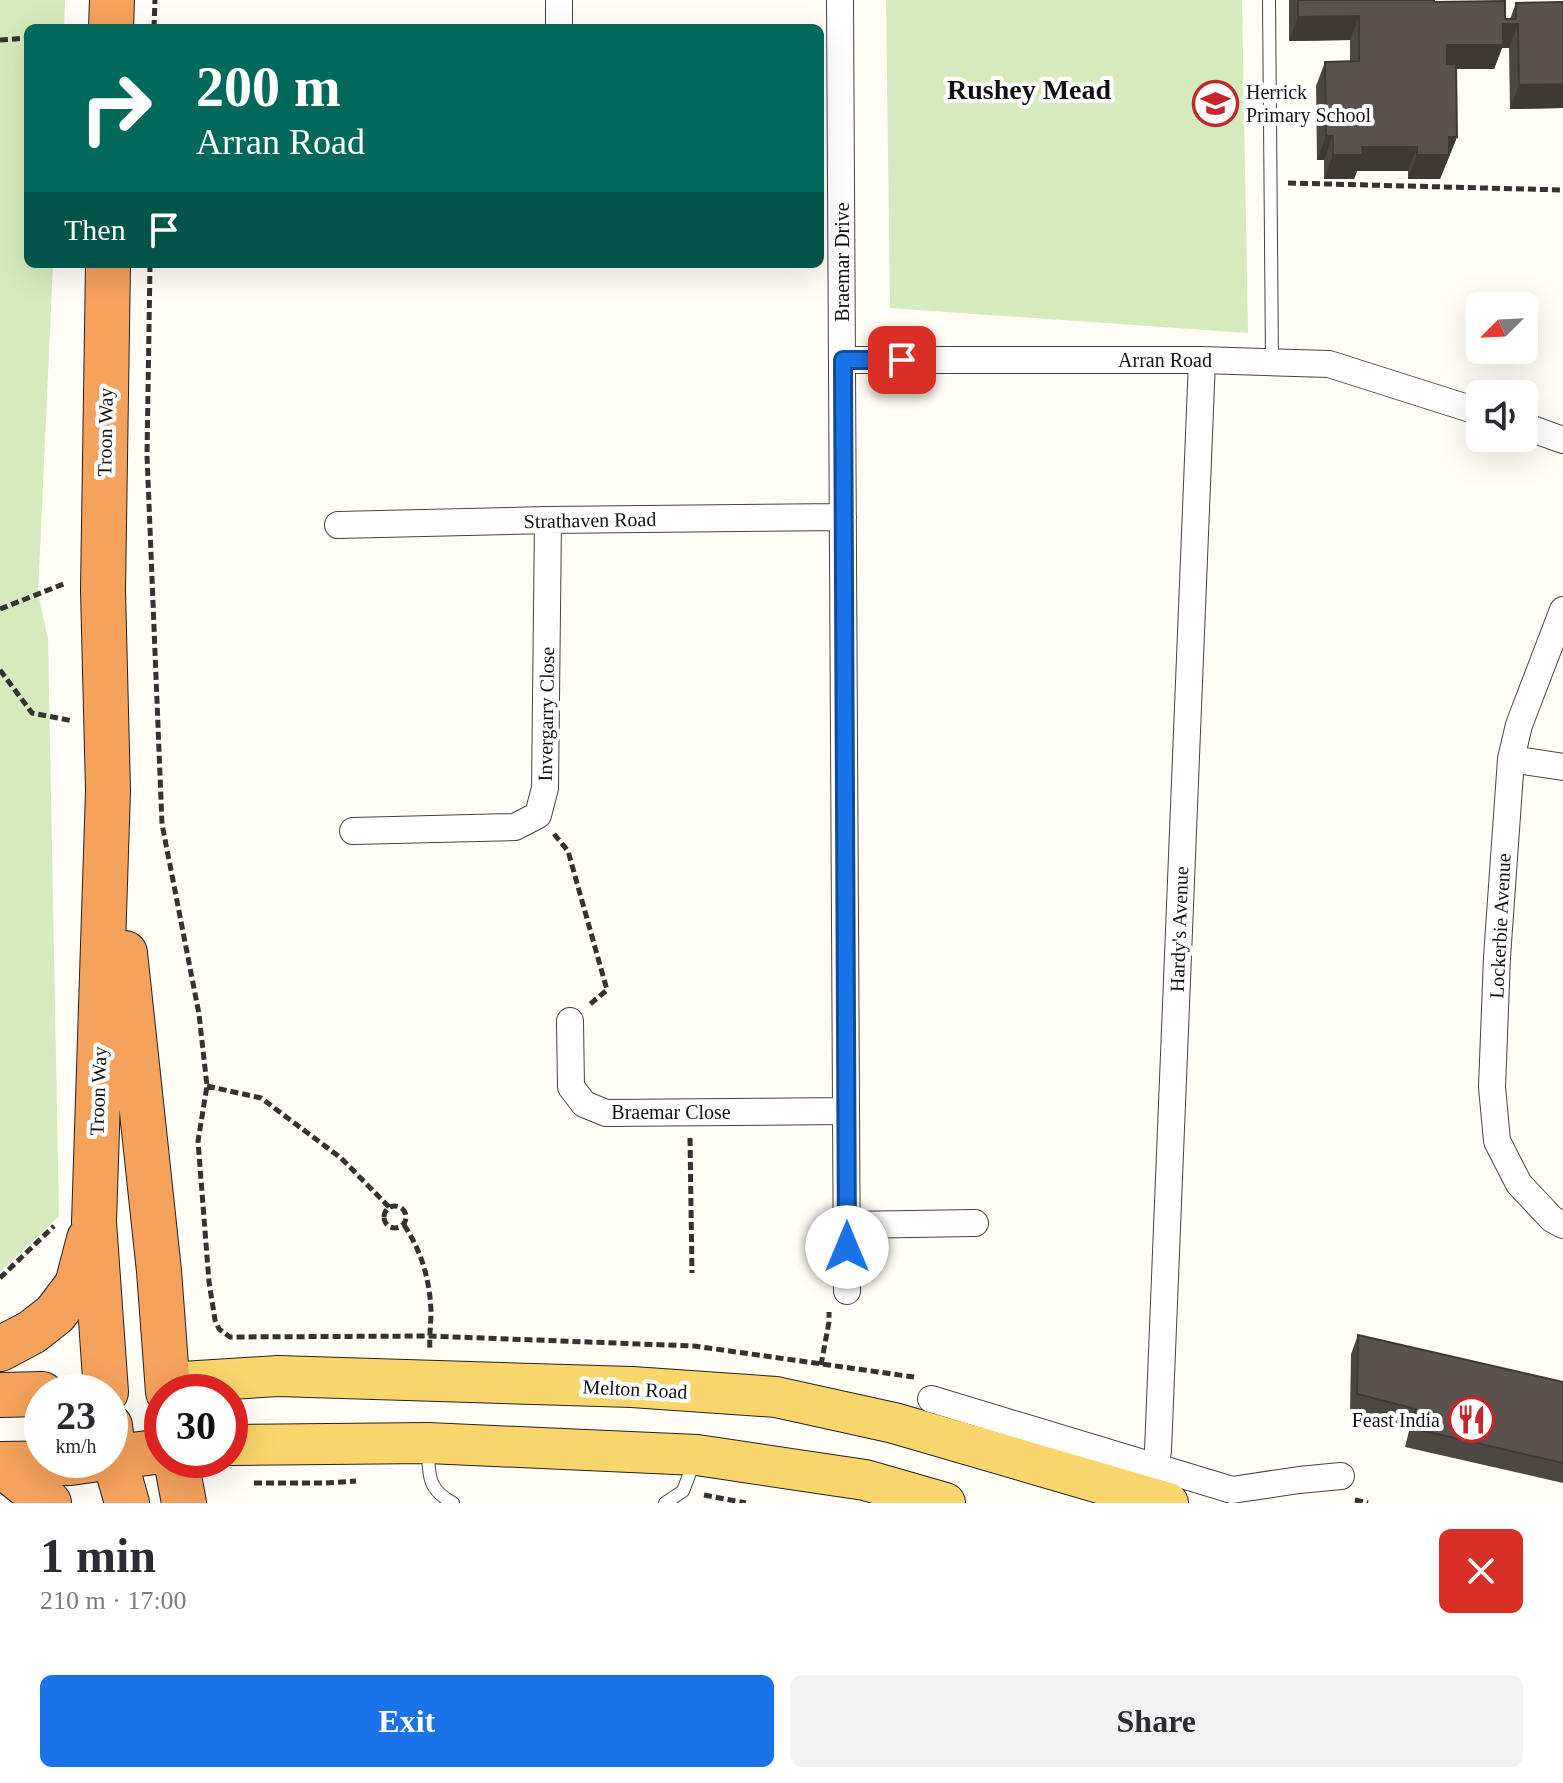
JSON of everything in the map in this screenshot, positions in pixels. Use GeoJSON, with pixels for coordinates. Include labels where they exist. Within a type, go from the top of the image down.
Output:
{"type":"FeatureCollection","features":[{"type":"Feature","properties":{"kind":"highway"},"geometry":{"type":"LineString","coordinates":[[111,24],[112,0]]}},
{"type":"Feature","properties":{"kind":"highway","name":"Troon Way"},"geometry":{"type":"LineString","coordinates":[[108,268],[103,590],[108,791],[159,1271],[167,1374]]}},
{"type":"Feature","properties":{"kind":"highway","name":"Troon Way"},"geometry":{"type":"LineString","coordinates":[[103,1374],[76,1223],[108,791]]}},
{"type":"Feature","properties":{"kind":"highway"},"geometry":{"type":"LineString","coordinates":[[0,1349],[27,1336],[55,1314],[77,1285],[76,1223]]}},
{"type":"Feature","properties":{"kind":"highway"},"geometry":{"type":"LineString","coordinates":[[0,1395],[24,1394]]}},
{"type":"Feature","properties":{"kind":"highway"},"geometry":{"type":"LineString","coordinates":[[0,1464],[24,1464]]}},
{"type":"Feature","properties":{"kind":"highway"},"geometry":{"type":"LineString","coordinates":[[0,1464],[49,1503]]}},
{"type":"Feature","properties":{"kind":"highway"},"geometry":{"type":"LineString","coordinates":[[117,1478],[127,1503]]}},
{"type":"Feature","properties":{"kind":"highway"},"geometry":{"type":"LineString","coordinates":[[179,1478],[184,1503]]}},
{"type":"Feature","properties":{"kind":"main road","name":"Melton Road"},"geometry":{"type":"LineString","coordinates":[[248,1379],[278,1376],[632,1387],[776,1397],[1158,1489]]}},
{"type":"Feature","properties":{"kind":"main road"},"geometry":{"type":"LineString","coordinates":[[865,1480],[869,1471],[874,1419]]}},
{"type":"Feature","properties":{"kind":"main road"},"geometry":{"type":"LineString","coordinates":[[248,1445],[428,1443],[697,1455],[865,1480],[945,1503]]}},
{"type":"Feature","properties":{"kind":"street"},"geometry":{"type":"LineString","coordinates":[[559,0],[559,24]]}},
{"type":"Feature","properties":{"kind":"street","name":"Braemar Drive"},"geometry":{"type":"LineString","coordinates":[[840,0],[847,1291]]}},
{"type":"Feature","properties":{"kind":"street","name":"Arran Road"},"geometry":{"type":"LineString","coordinates":[[843,360],[1202,360],[1329,364],[1466,408]]}},
{"type":"Feature","properties":{"kind":"street","name":"Hardy's Avenue"},"geometry":{"type":"LineString","coordinates":[[1158,1489],[1202,360]]}},
{"type":"Feature","properties":{"kind":"street"},"geometry":{"type":"LineString","coordinates":[[1538,431],[1563,440]]}},
{"type":"Feature","properties":{"kind":"street","name":"Strathaven Road"},"geometry":{"type":"LineString","coordinates":[[338,525],[843,517]]}},
{"type":"Feature","properties":{"kind":"street","name":"Invergarry Close"},"geometry":{"type":"LineString","coordinates":[[538,815],[545,788],[548,520]]}},
{"type":"Feature","properties":{"kind":"street","name":"Lockerbie Avenue"},"geometry":{"type":"LineString","coordinates":[[1563,610],[1519,725],[1511,759],[1497,957],[1492,1087],[1497,1141],[1519,1184],[1552,1219],[1563,1225]]}},
{"type":"Feature","properties":{"kind":"street"},"geometry":{"type":"LineString","coordinates":[[1511,759],[1563,767]]}},
{"type":"Feature","properties":{"kind":"street"},"geometry":{"type":"LineString","coordinates":[[353,831],[515,827],[538,815]]}},
{"type":"Feature","properties":{"kind":"street","name":"Braemar Close"},"geometry":{"type":"LineString","coordinates":[[570,1021],[571,1087],[584,1104],[606,1113],[846,1111]]}},
{"type":"Feature","properties":{"kind":"street"},"geometry":{"type":"LineString","coordinates":[[847,1225],[975,1223]]}},
{"type":"Feature","properties":{"kind":"street"},"geometry":{"type":"LineString","coordinates":[[931,1399],[1158,1489],[1232,1490],[1341,1476]]}},
{"type":"Feature","properties":{"kind":"lane"},"geometry":{"type":"LineString","coordinates":[[1269,0],[1272,361]]}},
{"type":"Feature","properties":{"kind":"lane"},"geometry":{"type":"LineString","coordinates":[[428,1443],[429,1477],[440,1496],[453,1503]]}},
{"type":"Feature","properties":{"kind":"lane"},"geometry":{"type":"LineString","coordinates":[[665,1503],[683,1491],[697,1455]]}},
{"type":"Feature","properties":{"kind":"path"},"geometry":{"type":"LineString","coordinates":[[154,24],[155,0]]}},
{"type":"Feature","properties":{"kind":"path"},"geometry":{"type":"LineString","coordinates":[[0,40],[24,38]]}},
{"type":"Feature","properties":{"kind":"path"},"geometry":{"type":"LineString","coordinates":[[1271,182],[1563,190]]}},
{"type":"Feature","properties":{"kind":"path"},"geometry":{"type":"LineString","coordinates":[[150,268],[147,455],[162,824],[199,1014],[207,1086],[198,1141],[209,1282],[219,1329],[230,1337],[429,1336],[431,1312],[428,1282],[419,1250],[404,1225]]}},
{"type":"Feature","properties":{"kind":"path"},"geometry":{"type":"LineString","coordinates":[[0,609],[66,583]]}},
{"type":"Feature","properties":{"kind":"path"},"geometry":{"type":"LineString","coordinates":[[0,670],[32,713],[80,723]]}},
{"type":"Feature","properties":{"kind":"path"},"geometry":{"type":"LineString","coordinates":[[538,815],[568,851],[607,990],[570,1021]]}},
{"type":"Feature","properties":{"kind":"path"},"geometry":{"type":"LineString","coordinates":[[207,1086],[261,1098],[341,1158],[389,1207]]}},
{"type":"Feature","properties":{"kind":"path"},"geometry":{"type":"LineString","coordinates":[[689,1113],[692,1273]]}},
{"type":"Feature","properties":{"kind":"path"},"geometry":{"type":"LineString","coordinates":[[396,1205],[405,1211],[407,1218],[404,1225],[393,1228],[387,1224],[384,1214],[389,1207],[396,1205]]}},
{"type":"Feature","properties":{"kind":"path"},"geometry":{"type":"LineString","coordinates":[[0,1278],[76,1223]]}},
{"type":"Feature","properties":{"kind":"path"},"geometry":{"type":"LineString","coordinates":[[818,1373],[829,1322],[828,1290],[847,1291]]}},
{"type":"Feature","properties":{"kind":"path"},"geometry":{"type":"LineString","coordinates":[[683,1491],[746,1503]]}},
{"type":"Feature","properties":{"kind":"green space"},"geometry":{"type":"Polygon","coordinates":[[[0,0],[65,0],[64,24],[24,24],[24,268],[53,268],[38,594],[48,638],[59,1216],[0,1272],[0,0]]]}},
{"type":"Feature","properties":{"kind":"green space"},"geometry":{"type":"Polygon","coordinates":[[[886,0],[1242,0],[1248,333],[890,308],[886,0]]]}},
{"type":"Feature","properties":{"kind":"building"},"geometry":{"type":"Polygon","coordinates":[[[1298,0],[1505,1],[1505,19],[1516,19],[1516,3],[1563,2],[1563,84],[1519,85],[1518,24],[1503,24],[1503,45],[1447,45],[1447,64],[1456,64],[1457,137],[1449,137],[1449,155],[1417,155],[1417,147],[1362,147],[1363,155],[1333,155],[1333,136],[1326,136],[1325,62],[1359,61],[1359,16],[1298,17],[1298,0]]]}},
{"type":"Feature","properties":{"kind":"building","name":"Feast India"},"geometry":{"type":"Polygon","coordinates":[[[1358,1335],[1563,1382],[1563,1463],[1411,1428],[1416,1409],[1357,1394],[1358,1335]]]}},
{"type":"Feature","properties":{"kind":"place","name":"Herrick Primary School"},"geometry":{"type":"Point","coordinates":[1215,103]}},
{"type":"Feature","properties":{"kind":"place","name":"Feast India"},"geometry":{"type":"Point","coordinates":[1471,1420]}},
{"type":"Feature","properties":{"kind":"district","name":"Rushey Mead"},"geometry":{"type":"Point","coordinates":[1029,89]}},
{"type":"Feature","properties":{"kind":"route"},"geometry":{"type":"LineString","coordinates":[[847,1247],[843,360],[902,360]]}}]}
